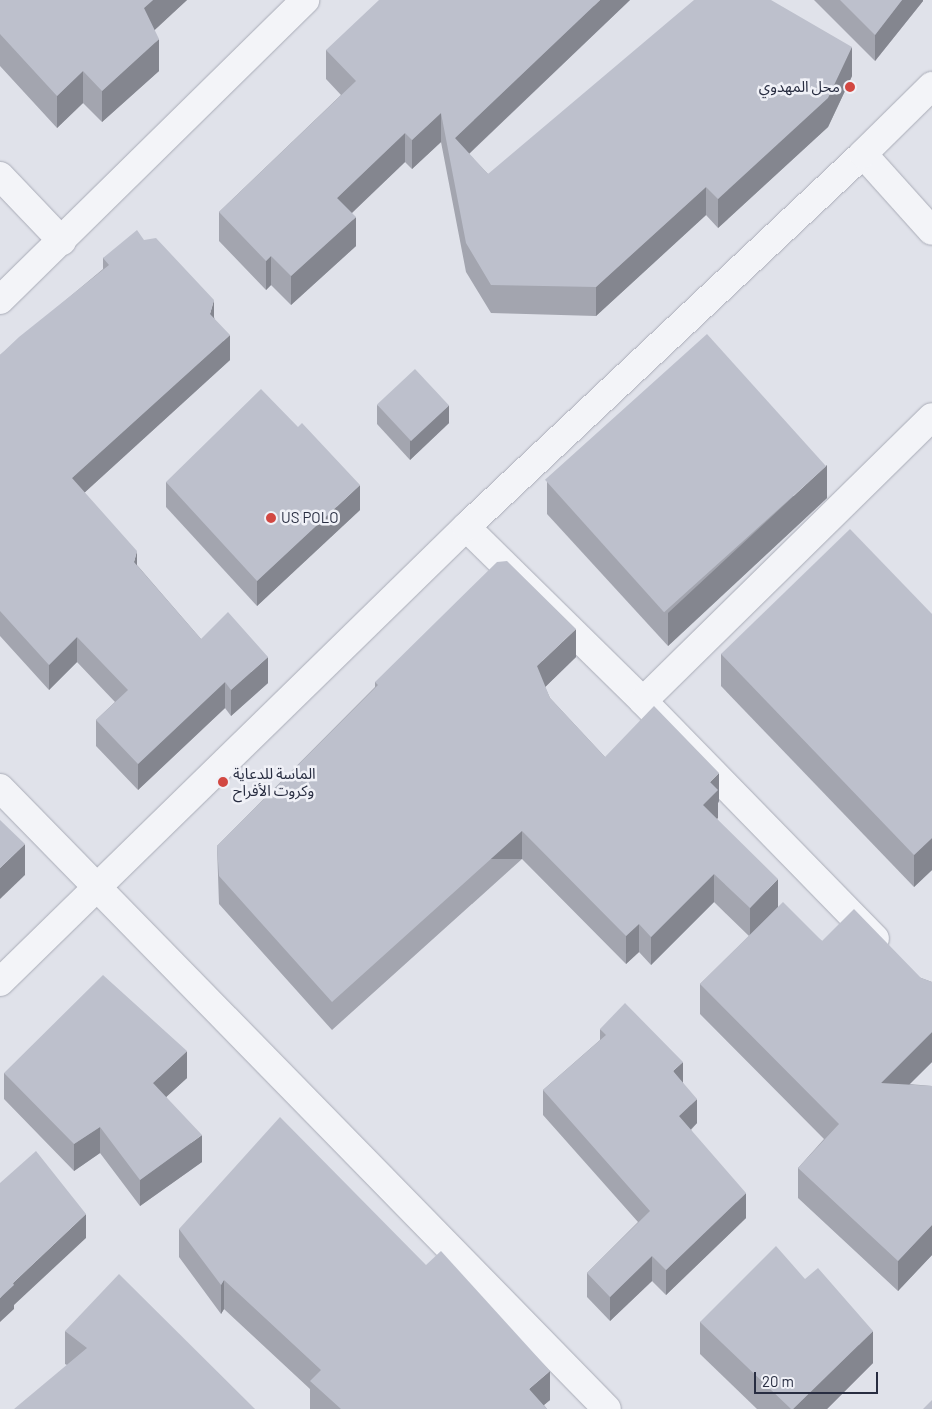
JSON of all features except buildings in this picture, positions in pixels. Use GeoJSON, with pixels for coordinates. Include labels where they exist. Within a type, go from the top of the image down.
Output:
{"type":"FeatureCollection","features":[{"type":"Feature","properties":{"kind":"street"},"geometry":{"type":"LineString","coordinates":[[0,300],[305,0]]}},
{"type":"Feature","properties":{"kind":"street"},"geometry":{"type":"LineString","coordinates":[[0,982],[466,526],[932,86]]}},
{"type":"Feature","properties":{"kind":"street"},"geometry":{"type":"LineString","coordinates":[[862,154],[932,231]]}},
{"type":"Feature","properties":{"kind":"street"},"geometry":{"type":"LineString","coordinates":[[0,176],[62,241]]}},
{"type":"Feature","properties":{"kind":"street"},"geometry":{"type":"LineString","coordinates":[[643,702],[932,417]]}},
{"type":"Feature","properties":{"kind":"street"},"geometry":{"type":"LineString","coordinates":[[466,526],[643,702],[891,954]]}},
{"type":"Feature","properties":{"kind":"street"},"geometry":{"type":"LineString","coordinates":[[0,788],[607,1409]]}},
{"type":"Feature","properties":{"kind":"place","name":"محل المهدوي"},"geometry":{"type":"Point","coordinates":[850,87]}},
{"type":"Feature","properties":{"kind":"place","name":"US POLO"},"geometry":{"type":"Point","coordinates":[271,518]}},
{"type":"Feature","properties":{"kind":"place","name":"الماسة للدعاية وكروت الأفراح"},"geometry":{"type":"Point","coordinates":[223,782]}}]}
